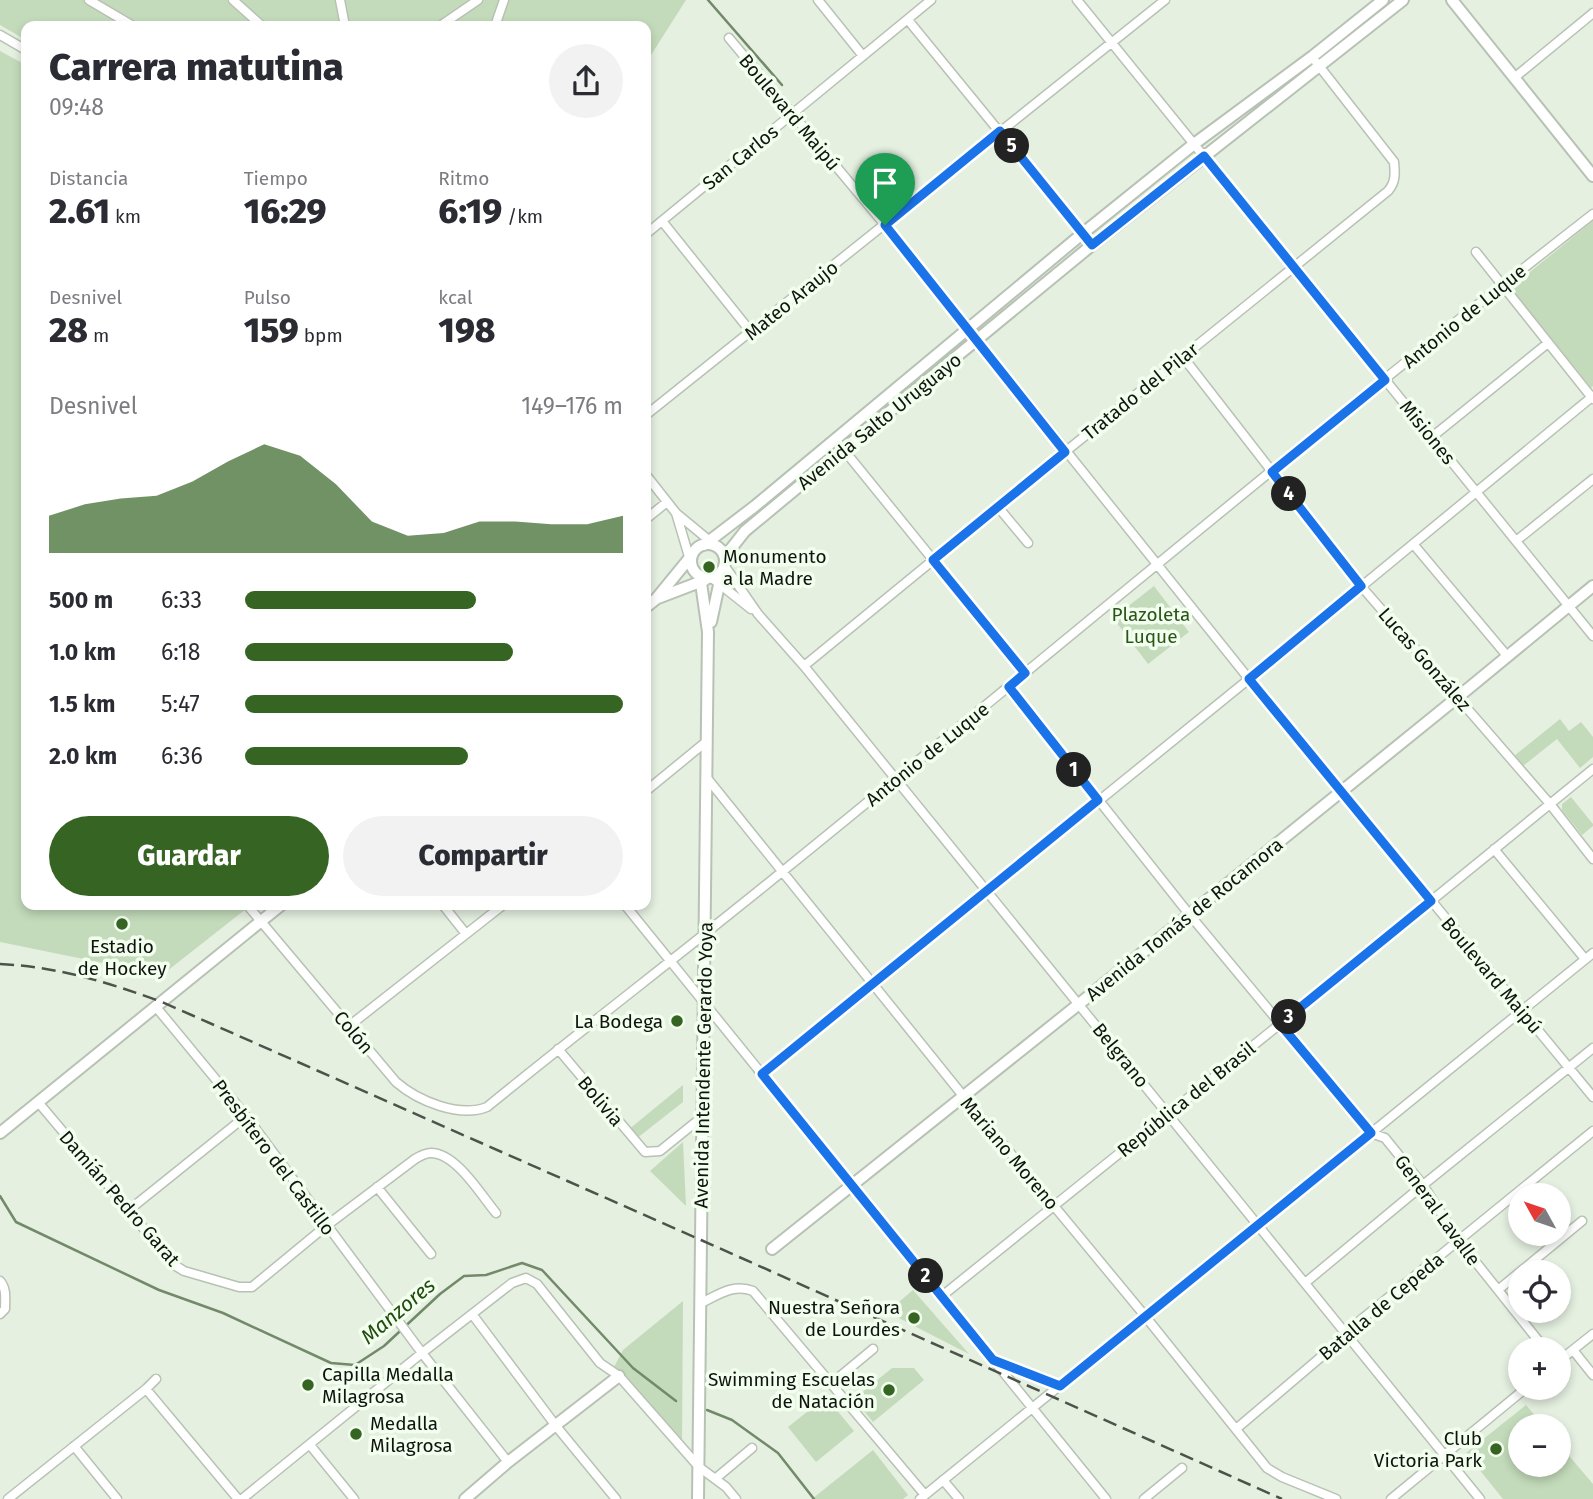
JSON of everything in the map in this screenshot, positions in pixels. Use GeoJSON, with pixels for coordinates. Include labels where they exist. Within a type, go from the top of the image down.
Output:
{"type":"FeatureCollection","features":[{"type":"Feature","properties":{"kind":"main road","name":"Avenida Salto Uruguayo"},"geometry":{"type":"LineString","coordinates":[[691,558],[1082,234],[1194,144],[1313,56],[1383,0]]}},
{"type":"Feature","properties":{"kind":"main road","name":"Avenida Salto Uruguayo"},"geometry":{"type":"LineString","coordinates":[[714,574],[745,531],[1092,245],[1403,0]]}},
{"type":"Feature","properties":{"kind":"main road"},"geometry":{"type":"LineString","coordinates":[[1452,0],[1593,176]]}},
{"type":"Feature","properties":{"kind":"main road"},"geometry":{"type":"LineString","coordinates":[[656,599],[714,574],[723,554],[710,544]]}},
{"type":"Feature","properties":{"kind":"main road"},"geometry":{"type":"LineString","coordinates":[[691,558],[696,573],[714,574]]}},
{"type":"Feature","properties":{"kind":"main road"},"geometry":{"type":"LineString","coordinates":[[651,603],[691,558]]}},
{"type":"Feature","properties":{"kind":"main road","name":"Avenida Intendente Gerardo Yoya"},"geometry":{"type":"LineString","coordinates":[[698,1499],[708,632],[714,574]]}},
{"type":"Feature","properties":{"kind":"main road","name":"Avenida Intendente Gerardo Yoya"},"geometry":{"type":"LineString","coordinates":[[708,632],[714,574]]}},
{"type":"Feature","properties":{"kind":"main road","name":"Avenida Tomás de Rocamora"},"geometry":{"type":"LineString","coordinates":[[772,1249],[964,1097],[1593,586]]}},
{"type":"Feature","properties":{"kind":"main road"},"geometry":{"type":"LineString","coordinates":[[0,1133],[274,910]]}},
{"type":"Feature","properties":{"kind":"main road"},"geometry":{"type":"LineString","coordinates":[[465,1499],[619,1376]]}},
{"type":"Feature","properties":{"kind":"street"},"geometry":{"type":"LineString","coordinates":[[89,0],[125,21]]}},
{"type":"Feature","properties":{"kind":"street"},"geometry":{"type":"LineString","coordinates":[[233,0],[256,21]]}},
{"type":"Feature","properties":{"kind":"street"},"geometry":{"type":"LineString","coordinates":[[340,0],[344,21]]}},
{"type":"Feature","properties":{"kind":"street"},"geometry":{"type":"LineString","coordinates":[[447,21],[478,0]]}},
{"type":"Feature","properties":{"kind":"street"},"geometry":{"type":"LineString","coordinates":[[497,21],[504,0]]}},
{"type":"Feature","properties":{"kind":"street"},"geometry":{"type":"LineString","coordinates":[[818,0],[863,56]]}},
{"type":"Feature","properties":{"kind":"street","name":"San Carlos"},"geometry":{"type":"LineString","coordinates":[[651,230],[931,0]]}},
{"type":"Feature","properties":{"kind":"street","name":"Misiones"},"geometry":{"type":"LineString","coordinates":[[1077,0],[1593,636]]}},
{"type":"Feature","properties":{"kind":"street","name":"Mateo Araujo"},"geometry":{"type":"LineString","coordinates":[[651,411],[1165,0]]}},
{"type":"Feature","properties":{"kind":"street"},"geometry":{"type":"LineString","coordinates":[[1514,78],[1593,13]]}},
{"type":"Feature","properties":{"kind":"street"},"geometry":{"type":"LineString","coordinates":[[908,20],[1092,245]]}},
{"type":"Feature","properties":{"kind":"street"},"geometry":{"type":"LineString","coordinates":[[0,35],[21,47]]}},
{"type":"Feature","properties":{"kind":"street","name":"Boulevard Maipú"},"geometry":{"type":"LineString","coordinates":[[729,38],[885,225],[1157,566],[1593,1097]]}},
{"type":"Feature","properties":{"kind":"street"},"geometry":{"type":"LineString","coordinates":[[1313,56],[1320,67]]}},
{"type":"Feature","properties":{"kind":"street","name":"Tratado del Pilar"},"geometry":{"type":"LineString","coordinates":[[804,666],[1388,191],[1393,185],[1394,162],[1320,67]]}},
{"type":"Feature","properties":{"kind":"street","name":"Antonio de Luque"},"geometry":{"type":"LineString","coordinates":[[487,1107],[782,872],[1502,285],[1593,214]]}},
{"type":"Feature","properties":{"kind":"street"},"geometry":{"type":"LineString","coordinates":[[662,221],[751,331]]}},
{"type":"Feature","properties":{"kind":"street"},"geometry":{"type":"LineString","coordinates":[[762,1074],[1592,397],[1476,252]]}},
{"type":"Feature","properties":{"kind":"street"},"geometry":{"type":"LineString","coordinates":[[1432,437],[1548,343]]}},
{"type":"Feature","properties":{"kind":"street","name":"Lucas González"},"geometry":{"type":"LineString","coordinates":[[1183,357],[1361,586],[1550,804],[1593,859]]}},
{"type":"Feature","properties":{"kind":"street"},"geometry":{"type":"LineString","coordinates":[[835,439],[1025,673]]}},
{"type":"Feature","properties":{"kind":"street"},"geometry":{"type":"LineString","coordinates":[[1516,541],[1593,479]]}},
{"type":"Feature","properties":{"kind":"street"},"geometry":{"type":"LineString","coordinates":[[651,481],[676,513],[710,544]]}},
{"type":"Feature","properties":{"kind":"street"},"geometry":{"type":"LineString","coordinates":[[651,515],[667,502]]}},
{"type":"Feature","properties":{"kind":"street"},"geometry":{"type":"LineString","coordinates":[[998,507],[1028,543]]}},
{"type":"Feature","properties":{"kind":"street"},"geometry":{"type":"LineString","coordinates":[[676,513],[691,558]]}},
{"type":"Feature","properties":{"kind":"street"},"geometry":{"type":"LineString","coordinates":[[1413,545],[1508,657]]}},
{"type":"Feature","properties":{"kind":"street","name":"Belgrano"},"geometry":{"type":"LineString","coordinates":[[714,574],[758,614]]}},
{"type":"Feature","properties":{"kind":"street","name":"Belgrano"},"geometry":{"type":"LineString","coordinates":[[714,574],[758,614],[804,666],[1480,1499]]}},
{"type":"Feature","properties":{"kind":"street","name":"General Lavalle"},"geometry":{"type":"LineString","coordinates":[[1009,687],[1280,1024],[1371,1133],[1385,1139],[1423,1185],[1459,1241],[1535,1337]]}},
{"type":"Feature","properties":{"kind":"street"},"geometry":{"type":"LineString","coordinates":[[651,787],[707,741]]}},
{"type":"Feature","properties":{"kind":"street","name":"República del Brasil"},"geometry":{"type":"LineString","coordinates":[[942,1296],[1593,769]]}},
{"type":"Feature","properties":{"kind":"street","name":"Mariano Moreno"},"geometry":{"type":"LineString","coordinates":[[707,778],[1266,1468],[1336,1499]]}},
{"type":"Feature","properties":{"kind":"street"},"geometry":{"type":"LineString","coordinates":[[1494,849],[1585,959]]}},
{"type":"Feature","properties":{"kind":"street","name":"Colón"},"geometry":{"type":"LineString","coordinates":[[251,910],[396,1082],[408,1092],[452,1110],[478,1110],[487,1107]]}},
{"type":"Feature","properties":{"kind":"street"},"geometry":{"type":"LineString","coordinates":[[447,910],[466,934]]}},
{"type":"Feature","properties":{"kind":"street"},"geometry":{"type":"LineString","coordinates":[[349,1026],[497,910]]}},
{"type":"Feature","properties":{"kind":"street"},"geometry":{"type":"LineString","coordinates":[[629,910],[1106,1499]]}},
{"type":"Feature","properties":{"kind":"street"},"geometry":{"type":"LineString","coordinates":[[701,1303],[732,1288],[745,1287],[753,1291],[923,1497],[1593,953]]}},
{"type":"Feature","properties":{"kind":"street","name":"Presbítero del Castillo"},"geometry":{"type":"LineString","coordinates":[[156,1007],[246,1116],[422,1353]]}},
{"type":"Feature","properties":{"kind":"street"},"geometry":{"type":"LineString","coordinates":[[1305,1283],[1593,1048]]}},
{"type":"Feature","properties":{"kind":"street","name":"Bolivia"},"geometry":{"type":"LineString","coordinates":[[558,1049],[645,1152],[660,1151],[702,1117]]}},
{"type":"Feature","properties":{"kind":"street","name":"Damián Pedro Garat"},"geometry":{"type":"LineString","coordinates":[[38,1102],[171,1263],[184,1271],[239,1287],[252,1287],[326,1226]]}},
{"type":"Feature","properties":{"kind":"street"},"geometry":{"type":"LineString","coordinates":[[129,1210],[246,1116]]}},
{"type":"Feature","properties":{"kind":"street","name":"Batalla de Cepeda"},"geometry":{"type":"LineString","coordinates":[[1236,1429],[1328,1351],[1346,1332],[1593,1131]]}},
{"type":"Feature","properties":{"kind":"street"},"geometry":{"type":"LineString","coordinates":[[326,1226],[415,1159],[428,1153],[454,1161],[496,1213]]}},
{"type":"Feature","properties":{"kind":"street"},"geometry":{"type":"LineString","coordinates":[[377,1187],[431,1254]]}},
{"type":"Feature","properties":{"kind":"street"},"geometry":{"type":"LineString","coordinates":[[1498,1290],[1582,1220]]}},
{"type":"Feature","properties":{"kind":"street"},"geometry":{"type":"LineString","coordinates":[[146,1389],[240,1499],[512,1283],[526,1278],[537,1284],[600,1363],[619,1376],[699,1467],[726,1487],[736,1499]]}},
{"type":"Feature","properties":{"kind":"street"},"geometry":{"type":"LineString","coordinates":[[0,1281],[5,1294],[2,1312]]}},
{"type":"Feature","properties":{"kind":"street"},"geometry":{"type":"LineString","coordinates":[[472,1314],[556,1426],[616,1499]]}},
{"type":"Feature","properties":{"kind":"street"},"geometry":{"type":"LineString","coordinates":[[1593,1334],[1573,1350],[1593,1375]]}},
{"type":"Feature","properties":{"kind":"street"},"geometry":{"type":"LineString","coordinates":[[831,1383],[873,1349]]}},
{"type":"Feature","properties":{"kind":"street"},"geometry":{"type":"LineString","coordinates":[[422,1353],[508,1462]]}},
{"type":"Feature","properties":{"kind":"street"},"geometry":{"type":"LineString","coordinates":[[993,1360],[1060,1386]]}},
{"type":"Feature","properties":{"kind":"street"},"geometry":{"type":"LineString","coordinates":[[8,1499],[146,1389],[156,1378]]}},
{"type":"Feature","properties":{"kind":"street"},"geometry":{"type":"LineString","coordinates":[[1391,1499],[1511,1400]]}},
{"type":"Feature","properties":{"kind":"street"},"geometry":{"type":"LineString","coordinates":[[310,1445],[355,1499]]}},
{"type":"Feature","properties":{"kind":"street"},"geometry":{"type":"LineString","coordinates":[[74,1446],[117,1499]]}},
{"type":"Feature","properties":{"kind":"street"},"geometry":{"type":"LineString","coordinates":[[715,1479],[752,1448]]}},
{"type":"Feature","properties":{"kind":"street"},"geometry":{"type":"LineString","coordinates":[[1144,1499],[1181,1468]]}},
{"type":"Feature","properties":{"kind":"street"},"geometry":{"type":"LineString","coordinates":[[943,1480],[959,1499]]}},
{"type":"Feature","properties":{"kind":"green space"},"geometry":{"type":"Polygon","coordinates":[[[0,0],[686,0],[651,55],[651,21],[21,21],[21,37],[0,25],[0,0]]]}},
{"type":"Feature","properties":{"kind":"green space"},"geometry":{"type":"Polygon","coordinates":[[[0,51],[21,62],[21,910],[245,910],[162,975],[0,942],[0,51]]]}},
{"type":"Feature","properties":{"kind":"green space"},"geometry":{"type":"Polygon","coordinates":[[[1593,221],[1593,386],[1591,388],[1510,288],[1593,221]]]}},
{"type":"Feature","properties":{"kind":"green space","name":"Plazoleta Luque"},"geometry":{"type":"Polygon","coordinates":[[[1154,586],[1189,632],[1148,664],[1113,618],[1154,586]]]}},
{"type":"Feature","properties":{"kind":"green space"},"geometry":{"type":"Polygon","coordinates":[[[1560,719],[1569,731],[1581,722],[1593,737],[1593,757],[1580,768],[1557,739],[1523,766],[1514,756],[1560,719]]]}},
{"type":"Feature","properties":{"kind":"green space"},"geometry":{"type":"Polygon","coordinates":[[[1571,797],[1593,824],[1582,835],[1562,810],[1562,804],[1571,797]]]}},
{"type":"Feature","properties":{"kind":"green space"},"geometry":{"type":"Polygon","coordinates":[[[683,1085],[683,1102],[636,1139],[628,1130],[683,1085]]]}},
{"type":"Feature","properties":{"kind":"green space"},"geometry":{"type":"Polygon","coordinates":[[[683,1142],[686,1206],[650,1171],[683,1142]]]}},
{"type":"Feature","properties":{"kind":"green space"},"geometry":{"type":"Polygon","coordinates":[[[913,1290],[969,1354],[887,1312],[913,1290]]]}},
{"type":"Feature","properties":{"kind":"green space"},"geometry":{"type":"Polygon","coordinates":[[[683,1301],[682,1447],[614,1367],[623,1350],[683,1301]]]}},
{"type":"Feature","properties":{"kind":"green space","name":"Swimming Escuelas de Natación"},"geometry":{"type":"Polygon","coordinates":[[[892,1368],[914,1368],[924,1380],[873,1422],[854,1399],[892,1368]]]}},
{"type":"Feature","properties":{"kind":"green space"},"geometry":{"type":"Polygon","coordinates":[[[826,1397],[854,1431],[816,1462],[788,1427],[826,1397]]]}},
{"type":"Feature","properties":{"kind":"green space","name":"Club Victoria Park"},"geometry":{"type":"Polygon","coordinates":[[[1526,1405],[1534,1414],[1515,1414],[1526,1405]]]}},
{"type":"Feature","properties":{"kind":"green space","name":"Club Victoria Park"},"geometry":{"type":"Polygon","coordinates":[[[1508,1419],[1508,1477],[1571,1477],[1571,1458],[1593,1484],[1593,1499],[1503,1499],[1466,1453],[1508,1419]]]}},
{"type":"Feature","properties":{"kind":"green space"},"geometry":{"type":"Polygon","coordinates":[[[873,1450],[908,1495],[903,1499],[812,1499],[873,1450]]]}},
{"type":"Feature","properties":{"kind":"waterway"},"geometry":{"type":"LineString","coordinates":[[708,0],[782,85]]}},
{"type":"Feature","properties":{"kind":"waterway","name":"Manzores"},"geometry":{"type":"LineString","coordinates":[[0,1196],[16,1222],[159,1290],[223,1313],[331,1363],[355,1365],[384,1346],[440,1294],[464,1276],[486,1275],[522,1263],[542,1270],[633,1368],[676,1401]]}},
{"type":"Feature","properties":{"kind":"waterway","name":"Manzores"},"geometry":{"type":"LineString","coordinates":[[707,1410],[732,1420],[778,1453],[814,1499]]}},
{"type":"Feature","properties":{"kind":"railway"},"geometry":{"type":"LineString","coordinates":[[0,964],[42,968],[82,977],[162,1002],[1282,1499]]}},
{"type":"Feature","properties":{"kind":"place","name":"Monumento a la Madre"},"geometry":{"type":"Point","coordinates":[709,567]}},
{"type":"Feature","properties":{"kind":"place","name":"Estadio de Hockey"},"geometry":{"type":"Point","coordinates":[122,924]}},
{"type":"Feature","properties":{"kind":"place","name":"La Bodega"},"geometry":{"type":"Point","coordinates":[677,1021]}},
{"type":"Feature","properties":{"kind":"place","name":"Nuestra Señora de Lourdes"},"geometry":{"type":"Point","coordinates":[914,1318]}},
{"type":"Feature","properties":{"kind":"place","name":"Capilla Medalla Milagrosa"},"geometry":{"type":"Point","coordinates":[308,1385]}},
{"type":"Feature","properties":{"kind":"place","name":"Swimming Escuelas de Natación"},"geometry":{"type":"Point","coordinates":[889,1390]}},
{"type":"Feature","properties":{"kind":"place","name":"Medalla Milagrosa"},"geometry":{"type":"Point","coordinates":[356,1434]}},
{"type":"Feature","properties":{"kind":"place","name":"Club Victoria Park"},"geometry":{"type":"Point","coordinates":[1496,1449]}},
{"type":"Feature","properties":{"kind":"route"},"geometry":{"type":"LineString","coordinates":[[1000,131],[1092,245],[1204,156],[1385,380],[1272,472],[1361,586],[1249,679],[1431,901],[1280,1024],[1371,1133],[1060,1386],[993,1360],[762,1074],[1098,800],[1009,687],[1025,673],[933,560],[1065,452],[885,225],[1000,131]]}}]}
